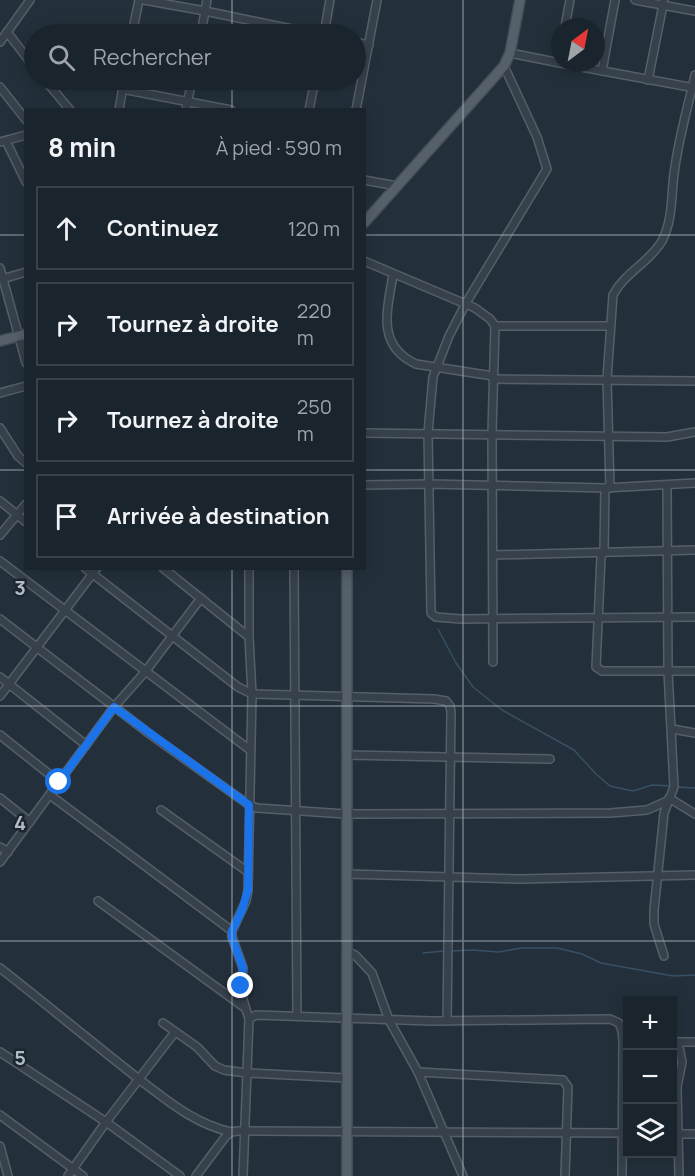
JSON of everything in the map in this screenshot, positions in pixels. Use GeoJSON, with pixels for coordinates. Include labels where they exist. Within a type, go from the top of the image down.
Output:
{"type":"FeatureCollection","features":[{"type":"Feature","properties":{"kind":"main road"},"geometry":{"type":"LineString","coordinates":[[366,221],[504,66],[510,53],[520,0]]}},
{"type":"Feature","properties":{"kind":"main road"},"geometry":{"type":"LineString","coordinates":[[0,341],[22,335]]}},
{"type":"Feature","properties":{"kind":"main road"},"geometry":{"type":"LineString","coordinates":[[346,570],[347,1176]]}},
{"type":"Feature","properties":{"kind":"street"},"geometry":{"type":"LineString","coordinates":[[0,42],[30,0]]}},
{"type":"Feature","properties":{"kind":"street"},"geometry":{"type":"LineString","coordinates":[[134,24],[139,0]]}},
{"type":"Feature","properties":{"kind":"street"},"geometry":{"type":"LineString","coordinates":[[144,0],[268,24]]}},
{"type":"Feature","properties":{"kind":"street"},"geometry":{"type":"LineString","coordinates":[[203,24],[207,0]]}},
{"type":"Feature","properties":{"kind":"street"},"geometry":{"type":"LineString","coordinates":[[326,24],[330,0]]}},
{"type":"Feature","properties":{"kind":"street"},"geometry":{"type":"LineString","coordinates":[[366,60],[377,0]]}},
{"type":"Feature","properties":{"kind":"street"},"geometry":{"type":"LineString","coordinates":[[567,18],[570,0]]}},
{"type":"Feature","properties":{"kind":"street"},"geometry":{"type":"LineString","coordinates":[[605,55],[615,0]]}},
{"type":"Feature","properties":{"kind":"street"},"geometry":{"type":"LineString","coordinates":[[635,0],[663,2],[695,11]]}},
{"type":"Feature","properties":{"kind":"street"},"geometry":{"type":"LineString","coordinates":[[648,80],[663,2]]}},
{"type":"Feature","properties":{"kind":"street"},"geometry":{"type":"LineString","coordinates":[[7,32],[24,54]]}},
{"type":"Feature","properties":{"kind":"street"},"geometry":{"type":"LineString","coordinates":[[510,53],[551,61]]}},
{"type":"Feature","properties":{"kind":"street"},"geometry":{"type":"LineString","coordinates":[[504,66],[537,137],[547,169],[466,303],[433,377],[428,433],[431,613],[436,617],[446,619],[695,617]]}},
{"type":"Feature","properties":{"kind":"street"},"geometry":{"type":"LineString","coordinates":[[605,72],[694,87]]}},
{"type":"Feature","properties":{"kind":"street"},"geometry":{"type":"LineString","coordinates":[[695,75],[674,173],[673,203],[667,230],[652,255],[618,285],[613,295],[607,379],[608,488],[604,551],[601,557],[595,663],[602,671],[695,671]]}},
{"type":"Feature","properties":{"kind":"street"},"geometry":{"type":"LineString","coordinates":[[0,87],[24,117]]}},
{"type":"Feature","properties":{"kind":"street"},"geometry":{"type":"LineString","coordinates":[[53,90],[68,108]]}},
{"type":"Feature","properties":{"kind":"street"},"geometry":{"type":"LineString","coordinates":[[118,108],[122,90]]}},
{"type":"Feature","properties":{"kind":"street"},"geometry":{"type":"LineString","coordinates":[[127,90],[221,108]]}},
{"type":"Feature","properties":{"kind":"street"},"geometry":{"type":"LineString","coordinates":[[186,108],[190,90]]}},
{"type":"Feature","properties":{"kind":"street"},"geometry":{"type":"LineString","coordinates":[[309,108],[312,90]]}},
{"type":"Feature","properties":{"kind":"street"},"geometry":{"type":"LineString","coordinates":[[356,108],[360,90]]}},
{"type":"Feature","properties":{"kind":"street"},"geometry":{"type":"LineString","coordinates":[[24,136],[3,141],[24,178]]}},
{"type":"Feature","properties":{"kind":"street"},"geometry":{"type":"LineString","coordinates":[[366,180],[397,186]]}},
{"type":"Feature","properties":{"kind":"street"},"geometry":{"type":"LineString","coordinates":[[366,262],[466,303],[483,314],[495,326],[610,326]]}},
{"type":"Feature","properties":{"kind":"street"},"geometry":{"type":"LineString","coordinates":[[0,268],[22,335]]}},
{"type":"Feature","properties":{"kind":"street"},"geometry":{"type":"LineString","coordinates":[[2,279],[24,273]]}},
{"type":"Feature","properties":{"kind":"street"},"geometry":{"type":"LineString","coordinates":[[393,274],[386,328],[405,359],[416,364],[493,378],[695,381]]}},
{"type":"Feature","properties":{"kind":"street"},"geometry":{"type":"LineString","coordinates":[[493,662],[492,434],[495,326]]}},
{"type":"Feature","properties":{"kind":"street"},"geometry":{"type":"LineString","coordinates":[[0,393],[24,387]]}},
{"type":"Feature","properties":{"kind":"street"},"geometry":{"type":"LineString","coordinates":[[0,428],[24,462]]}},
{"type":"Feature","properties":{"kind":"street"},"geometry":{"type":"LineString","coordinates":[[366,433],[667,436],[695,432]]}},
{"type":"Feature","properties":{"kind":"street"},"geometry":{"type":"LineString","coordinates":[[366,485],[608,488],[695,483]]}},
{"type":"Feature","properties":{"kind":"street"},"geometry":{"type":"LineString","coordinates":[[664,956],[654,924],[654,910],[660,840],[668,800],[674,787],[668,671],[667,485]]}},
{"type":"Feature","properties":{"kind":"street"},"geometry":{"type":"LineString","coordinates":[[0,501],[24,520]]}},
{"type":"Feature","properties":{"kind":"street"},"geometry":{"type":"LineString","coordinates":[[0,535],[24,506]]}},
{"type":"Feature","properties":{"kind":"street"},"geometry":{"type":"LineString","coordinates":[[494,555],[695,550]]}},
{"type":"Feature","properties":{"kind":"street"},"geometry":{"type":"LineString","coordinates":[[0,561],[250,750]]}},
{"type":"Feature","properties":{"kind":"street"},"geometry":{"type":"LineString","coordinates":[[166,570],[249,638]]}},
{"type":"Feature","properties":{"kind":"street"},"geometry":{"type":"LineString","coordinates":[[243,1176],[249,1019],[241,993],[243,968],[232,938],[232,931],[246,901],[248,890],[252,694],[249,570]]}},
{"type":"Feature","properties":{"kind":"street"},"geometry":{"type":"LineString","coordinates":[[294,570],[297,1016]]}},
{"type":"Feature","properties":{"kind":"street"},"geometry":{"type":"LineString","coordinates":[[0,696],[95,571],[238,687],[252,694],[295,693],[446,701],[451,712],[447,1021]]}},
{"type":"Feature","properties":{"kind":"street"},"geometry":{"type":"LineString","coordinates":[[0,862],[114,707],[145,672],[201,598]]}},
{"type":"Feature","properties":{"kind":"street"},"geometry":{"type":"LineString","coordinates":[[0,619],[114,707],[249,805],[257,808],[345,814],[610,813],[647,810],[668,800]]}},
{"type":"Feature","properties":{"kind":"street"},"geometry":{"type":"LineString","coordinates":[[0,677],[86,745]]}},
{"type":"Feature","properties":{"kind":"street"},"geometry":{"type":"LineString","coordinates":[[672,729],[695,733]]}},
{"type":"Feature","properties":{"kind":"street"},"geometry":{"type":"LineString","coordinates":[[0,735],[59,782]]}},
{"type":"Feature","properties":{"kind":"street"},"geometry":{"type":"LineString","coordinates":[[346,755],[550,759]]}},
{"type":"Feature","properties":{"kind":"street"},"geometry":{"type":"LineString","coordinates":[[50,795],[232,931]]}},
{"type":"Feature","properties":{"kind":"street"},"geometry":{"type":"LineString","coordinates":[[0,798],[30,822]]}},
{"type":"Feature","properties":{"kind":"street"},"geometry":{"type":"LineString","coordinates":[[668,800],[695,814]]}},
{"type":"Feature","properties":{"kind":"street"},"geometry":{"type":"LineString","coordinates":[[161,810],[248,872]]}},
{"type":"Feature","properties":{"kind":"street"},"geometry":{"type":"LineString","coordinates":[[0,847],[8,852]]}},
{"type":"Feature","properties":{"kind":"street"},"geometry":{"type":"LineString","coordinates":[[348,874],[520,879],[695,875]]}},
{"type":"Feature","properties":{"kind":"street"},"geometry":{"type":"LineString","coordinates":[[98,901],[245,1008]]}},
{"type":"Feature","properties":{"kind":"street"},"geometry":{"type":"LineString","coordinates":[[346,951],[355,955],[372,973],[389,1020],[418,1072],[463,1176]]}},
{"type":"Feature","properties":{"kind":"street"},"geometry":{"type":"LineString","coordinates":[[0,968],[190,1117],[214,1128],[231,1132],[623,1133]]}},
{"type":"Feature","properties":{"kind":"street"},"geometry":{"type":"LineString","coordinates":[[249,1019],[256,1015],[447,1021],[610,1019],[619,1023],[623,1034]]}},
{"type":"Feature","properties":{"kind":"street"},"geometry":{"type":"LineString","coordinates":[[163,1023],[197,1047],[215,1066],[247,1073],[346,1078]]}},
{"type":"Feature","properties":{"kind":"street"},"geometry":{"type":"LineString","coordinates":[[68,1176],[105,1122],[175,1032]]}},
{"type":"Feature","properties":{"kind":"street"},"geometry":{"type":"LineString","coordinates":[[677,1042],[695,1042]]}},
{"type":"Feature","properties":{"kind":"street"},"geometry":{"type":"LineString","coordinates":[[676,1104],[677,1087],[682,1070],[677,1048]]}},
{"type":"Feature","properties":{"kind":"street"},"geometry":{"type":"LineString","coordinates":[[625,1050],[625,1104]]}},
{"type":"Feature","properties":{"kind":"street"},"geometry":{"type":"LineString","coordinates":[[0,1052],[105,1122],[180,1176]]}},
{"type":"Feature","properties":{"kind":"street"},"geometry":{"type":"LineString","coordinates":[[418,1072],[563,1080],[568,1088],[565,1176]]}},
{"type":"Feature","properties":{"kind":"street"},"geometry":{"type":"LineString","coordinates":[[0,1114],[83,1176]]}},
{"type":"Feature","properties":{"kind":"street"},"geometry":{"type":"LineString","coordinates":[[196,1176],[231,1132]]}},
{"type":"Feature","properties":{"kind":"street"},"geometry":{"type":"LineString","coordinates":[[677,1135],[695,1134]]}},
{"type":"Feature","properties":{"kind":"street"},"geometry":{"type":"LineString","coordinates":[[0,1146],[1,1156],[9,1176]]}},
{"type":"Feature","properties":{"kind":"street"},"geometry":{"type":"LineString","coordinates":[[677,1156],[679,1176]]}},
{"type":"Feature","properties":{"kind":"street"},"geometry":{"type":"LineString","coordinates":[[622,1176],[623,1158]]}},
{"type":"Feature","properties":{"kind":"waterway"},"geometry":{"type":"LineString","coordinates":[[438,629],[456,663],[473,687],[502,710],[574,750],[610,786],[633,791],[652,785],[672,786]]}},
{"type":"Feature","properties":{"kind":"waterway"},"geometry":{"type":"LineString","coordinates":[[676,787],[695,788]]}},
{"type":"Feature","properties":{"kind":"waterway"},"geometry":{"type":"LineString","coordinates":[[450,951],[499,952],[521,948],[557,948],[582,954],[601,963],[673,976],[695,975]]}},
{"type":"Feature","properties":{"kind":"waterway"},"geometry":{"type":"LineString","coordinates":[[423,953],[445,951]]}},
{"type":"Feature","properties":{"kind":"route"},"geometry":{"type":"LineString","coordinates":[[59,782],[114,707],[249,805],[248,890],[246,901],[232,931],[232,938],[243,968],[241,986]]}}]}
